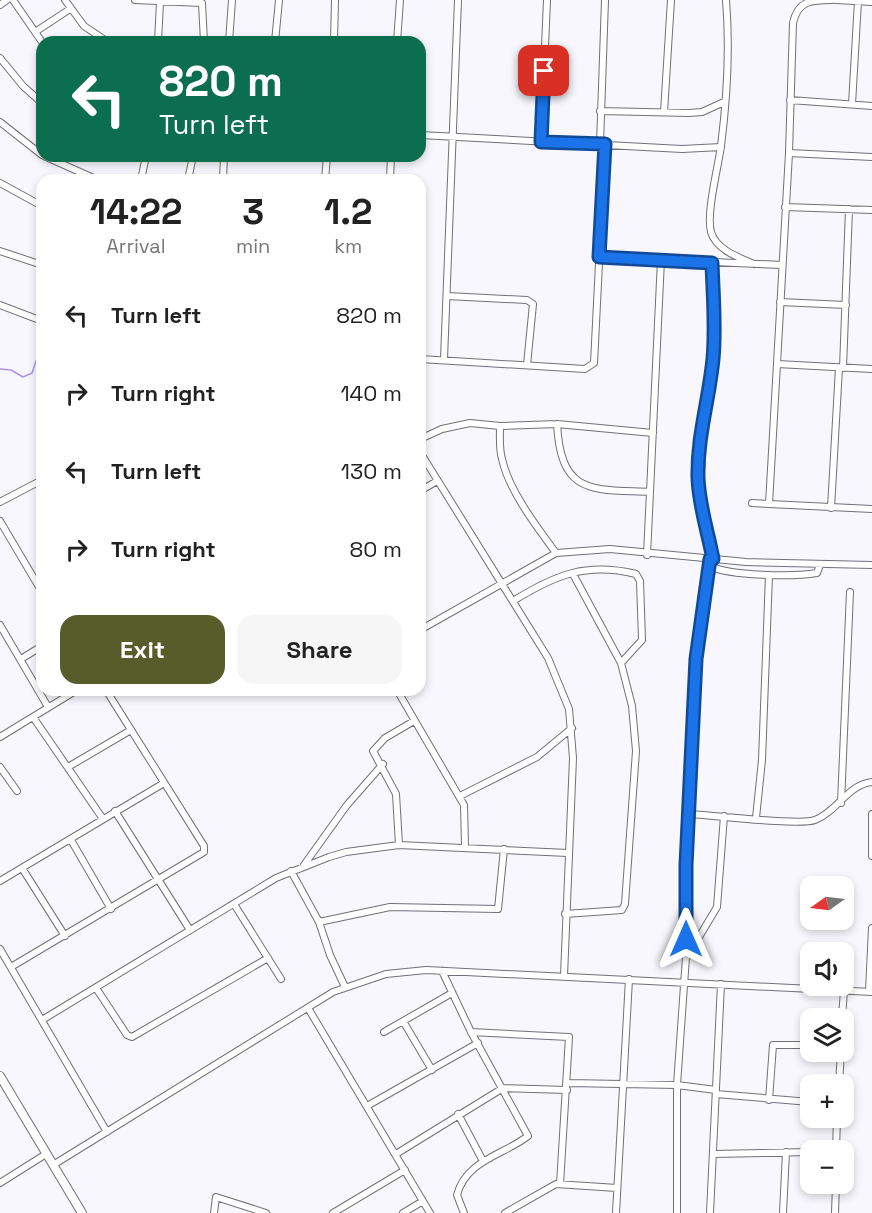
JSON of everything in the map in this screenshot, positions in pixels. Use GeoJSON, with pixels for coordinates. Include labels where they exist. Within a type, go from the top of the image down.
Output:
{"type":"FeatureCollection","features":[{"type":"Feature","properties":{"kind":"street"},"geometry":{"type":"LineString","coordinates":[[0,5],[7,0]]}},
{"type":"Feature","properties":{"kind":"street"},"geometry":{"type":"LineString","coordinates":[[13,0],[38,36]]}},
{"type":"Feature","properties":{"kind":"street"},"geometry":{"type":"LineString","coordinates":[[65,0],[84,26],[99,36]]}},
{"type":"Feature","properties":{"kind":"street"},"geometry":{"type":"LineString","coordinates":[[135,0],[202,3],[204,36]]}},
{"type":"Feature","properties":{"kind":"street"},"geometry":{"type":"LineString","coordinates":[[229,36],[232,0]]}},
{"type":"Feature","properties":{"kind":"street"},"geometry":{"type":"LineString","coordinates":[[276,36],[279,0]]}},
{"type":"Feature","properties":{"kind":"street"},"geometry":{"type":"LineString","coordinates":[[334,36],[335,0]]}},
{"type":"Feature","properties":{"kind":"street"},"geometry":{"type":"LineString","coordinates":[[398,36],[400,0]]}},
{"type":"Feature","properties":{"kind":"street"},"geometry":{"type":"LineString","coordinates":[[444,359],[458,0]]}},
{"type":"Feature","properties":{"kind":"street"},"geometry":{"type":"LineString","coordinates":[[541,142],[547,0]]}},
{"type":"Feature","properties":{"kind":"street"},"geometry":{"type":"LineString","coordinates":[[426,359],[585,369],[594,363],[605,0]]}},
{"type":"Feature","properties":{"kind":"street"},"geometry":{"type":"LineString","coordinates":[[664,112],[671,0]]}},
{"type":"Feature","properties":{"kind":"street"},"geometry":{"type":"LineString","coordinates":[[726,0],[724,102],[721,147],[711,208],[711,234],[735,256],[754,264]]}},
{"type":"Feature","properties":{"kind":"street"},"geometry":{"type":"LineString","coordinates":[[769,504],[795,14],[804,3],[834,0],[872,2]]}},
{"type":"Feature","properties":{"kind":"street"},"geometry":{"type":"LineString","coordinates":[[852,104],[858,1]]}},
{"type":"Feature","properties":{"kind":"street"},"geometry":{"type":"LineString","coordinates":[[158,36],[160,2]]}},
{"type":"Feature","properties":{"kind":"street"},"geometry":{"type":"LineString","coordinates":[[35,32],[70,9]]}},
{"type":"Feature","properties":{"kind":"street"},"geometry":{"type":"LineString","coordinates":[[0,58],[36,97]]}},
{"type":"Feature","properties":{"kind":"street"},"geometry":{"type":"LineString","coordinates":[[790,100],[872,106]]}},
{"type":"Feature","properties":{"kind":"street"},"geometry":{"type":"LineString","coordinates":[[600,111],[702,112],[724,102]]}},
{"type":"Feature","properties":{"kind":"street"},"geometry":{"type":"LineString","coordinates":[[0,122],[36,150]]}},
{"type":"Feature","properties":{"kind":"street"},"geometry":{"type":"LineString","coordinates":[[426,135],[695,149],[721,147]]}},
{"type":"Feature","properties":{"kind":"street"},"geometry":{"type":"LineString","coordinates":[[789,153],[872,157]]}},
{"type":"Feature","properties":{"kind":"street"},"geometry":{"type":"LineString","coordinates":[[57,162],[84,174]]}},
{"type":"Feature","properties":{"kind":"street"},"geometry":{"type":"LineString","coordinates":[[0,183],[36,203]]}},
{"type":"Feature","properties":{"kind":"street"},"geometry":{"type":"LineString","coordinates":[[785,207],[872,210]]}},
{"type":"Feature","properties":{"kind":"street"},"geometry":{"type":"LineString","coordinates":[[831,508],[846,305],[849,209]]}},
{"type":"Feature","properties":{"kind":"street"},"geometry":{"type":"LineString","coordinates":[[0,250],[36,263]]}},
{"type":"Feature","properties":{"kind":"street"},"geometry":{"type":"LineString","coordinates":[[599,257],[782,265]]}},
{"type":"Feature","properties":{"kind":"street"},"geometry":{"type":"LineString","coordinates":[[647,555],[661,260]]}},
{"type":"Feature","properties":{"kind":"street"},"geometry":{"type":"LineString","coordinates":[[677,1213],[677,1085],[686,957],[689,814],[698,644],[711,561],[700,505],[698,477],[701,429],[713,357],[715,308],[712,263]]}},
{"type":"Feature","properties":{"kind":"street"},"geometry":{"type":"LineString","coordinates":[[447,296],[527,300],[533,304],[527,365]]}},
{"type":"Feature","properties":{"kind":"street"},"geometry":{"type":"LineString","coordinates":[[780,302],[846,305]]}},
{"type":"Feature","properties":{"kind":"street"},"geometry":{"type":"LineString","coordinates":[[0,305],[36,319]]}},
{"type":"Feature","properties":{"kind":"street"},"geometry":{"type":"LineString","coordinates":[[777,364],[872,369]]}},
{"type":"Feature","properties":{"kind":"street"},"geometry":{"type":"LineString","coordinates":[[426,437],[455,425],[470,423],[500,426],[557,424],[653,433]]}},
{"type":"Feature","properties":{"kind":"street"},"geometry":{"type":"LineString","coordinates":[[557,424],[560,451],[581,485],[592,489],[650,492]]}},
{"type":"Feature","properties":{"kind":"street"},"geometry":{"type":"LineString","coordinates":[[500,426],[500,449],[504,468],[525,510],[556,553]]}},
{"type":"Feature","properties":{"kind":"street"},"geometry":{"type":"LineString","coordinates":[[426,462],[513,601],[559,681],[569,709],[572,728],[564,976]]}},
{"type":"Feature","properties":{"kind":"street"},"geometry":{"type":"LineString","coordinates":[[426,487],[437,481]]}},
{"type":"Feature","properties":{"kind":"street"},"geometry":{"type":"LineString","coordinates":[[0,502],[36,484]]}},
{"type":"Feature","properties":{"kind":"street"},"geometry":{"type":"LineString","coordinates":[[752,502],[872,509]]}},
{"type":"Feature","properties":{"kind":"street"},"geometry":{"type":"LineString","coordinates":[[0,521],[36,582]]}},
{"type":"Feature","properties":{"kind":"street"},"geometry":{"type":"LineString","coordinates":[[426,627],[556,553],[602,549],[711,561],[872,565]]}},
{"type":"Feature","properties":{"kind":"street"},"geometry":{"type":"LineString","coordinates":[[711,561],[723,573],[769,575],[817,573],[820,565]]}},
{"type":"Feature","properties":{"kind":"street"},"geometry":{"type":"LineString","coordinates":[[513,601],[553,577],[592,568],[604,568],[639,576],[642,640],[621,663]]}},
{"type":"Feature","properties":{"kind":"street"},"geometry":{"type":"LineString","coordinates":[[565,914],[615,912],[622,910],[625,904],[636,751],[632,706],[621,663],[573,574]]}},
{"type":"Feature","properties":{"kind":"street"},"geometry":{"type":"LineString","coordinates":[[756,818],[762,760],[769,575]]}},
{"type":"Feature","properties":{"kind":"street"},"geometry":{"type":"LineString","coordinates":[[841,803],[850,592]]}},
{"type":"Feature","properties":{"kind":"street"},"geometry":{"type":"LineString","coordinates":[[0,625],[36,686]]}},
{"type":"Feature","properties":{"kind":"street"},"geometry":{"type":"LineString","coordinates":[[21,659],[36,650]]}},
{"type":"Feature","properties":{"kind":"street"},"geometry":{"type":"LineString","coordinates":[[42,696],[48,707]]}},
{"type":"Feature","properties":{"kind":"street"},"geometry":{"type":"LineString","coordinates":[[0,737],[67,696]]}},
{"type":"Feature","properties":{"kind":"street"},"geometry":{"type":"LineString","coordinates":[[11,967],[204,852],[204,846],[110,696]]}},
{"type":"Feature","properties":{"kind":"street"},"geometry":{"type":"LineString","coordinates":[[400,696],[466,809],[465,846]]}},
{"type":"Feature","properties":{"kind":"street"},"geometry":{"type":"LineString","coordinates":[[33,717],[104,819]]}},
{"type":"Feature","properties":{"kind":"street"},"geometry":{"type":"LineString","coordinates":[[399,845],[398,804],[383,764],[374,754],[375,748],[414,721]]}},
{"type":"Feature","properties":{"kind":"street"},"geometry":{"type":"LineString","coordinates":[[460,796],[537,757],[572,728]]}},
{"type":"Feature","properties":{"kind":"street"},"geometry":{"type":"LineString","coordinates":[[68,767],[131,730]]}},
{"type":"Feature","properties":{"kind":"street"},"geometry":{"type":"LineString","coordinates":[[303,866],[347,805],[383,764]]}},
{"type":"Feature","properties":{"kind":"street"},"geometry":{"type":"LineString","coordinates":[[0,767],[17,791]]}},
{"type":"Feature","properties":{"kind":"street"},"geometry":{"type":"LineString","coordinates":[[689,814],[812,821],[841,803],[856,787],[872,782]]}},
{"type":"Feature","properties":{"kind":"street"},"geometry":{"type":"LineString","coordinates":[[0,881],[164,783]]}},
{"type":"Feature","properties":{"kind":"street"},"geometry":{"type":"LineString","coordinates":[[115,812],[190,930]]}},
{"type":"Feature","properties":{"kind":"street"},"geometry":{"type":"LineString","coordinates":[[872,814],[872,856]]}},
{"type":"Feature","properties":{"kind":"street"},"geometry":{"type":"LineString","coordinates":[[686,957],[717,907],[724,816]]}},
{"type":"Feature","properties":{"kind":"street"},"geometry":{"type":"LineString","coordinates":[[71,840],[111,909]]}},
{"type":"Feature","properties":{"kind":"street"},"geometry":{"type":"LineString","coordinates":[[42,1020],[291,871],[346,852],[399,845],[465,846],[568,853]]}},
{"type":"Feature","properties":{"kind":"street"},"geometry":{"type":"LineString","coordinates":[[319,922],[390,907],[498,909],[504,849]]}},
{"type":"Feature","properties":{"kind":"street"},"geometry":{"type":"LineString","coordinates":[[22,868],[65,936]]}},
{"type":"Feature","properties":{"kind":"street"},"geometry":{"type":"LineString","coordinates":[[291,871],[319,922],[330,955],[345,987]]}},
{"type":"Feature","properties":{"kind":"street"},"geometry":{"type":"LineString","coordinates":[[234,904],[281,979]]}},
{"type":"Feature","properties":{"kind":"street"},"geometry":{"type":"LineString","coordinates":[[854,991],[870,992],[872,928]]}},
{"type":"Feature","properties":{"kind":"street"},"geometry":{"type":"LineString","coordinates":[[0,950],[107,1132]]}},
{"type":"Feature","properties":{"kind":"street"},"geometry":{"type":"LineString","coordinates":[[96,987],[127,1035],[132,1037],[268,958]]}},
{"type":"Feature","properties":{"kind":"street"},"geometry":{"type":"LineString","coordinates":[[442,971],[471,1032],[528,1136],[483,1161],[468,1173],[458,1191],[464,1213]]}},
{"type":"Feature","properties":{"kind":"street"},"geometry":{"type":"LineString","coordinates":[[53,1165],[308,1008],[345,987],[386,974],[442,971],[800,988]]}},
{"type":"Feature","properties":{"kind":"street"},"geometry":{"type":"LineString","coordinates":[[616,1213],[629,979]]}},
{"type":"Feature","properties":{"kind":"street"},"geometry":{"type":"LineString","coordinates":[[710,1213],[721,984]]}},
{"type":"Feature","properties":{"kind":"street"},"geometry":{"type":"LineString","coordinates":[[384,1032],[452,993]]}},
{"type":"Feature","properties":{"kind":"street"},"geometry":{"type":"LineString","coordinates":[[308,1008],[430,1213]]}},
{"type":"Feature","properties":{"kind":"street"},"geometry":{"type":"LineString","coordinates":[[403,1021],[432,1070]]}},
{"type":"Feature","properties":{"kind":"street"},"geometry":{"type":"LineString","coordinates":[[471,1032],[569,1037],[568,1083],[560,1184]]}},
{"type":"Feature","properties":{"kind":"street"},"geometry":{"type":"LineString","coordinates":[[367,1106],[478,1043]]}},
{"type":"Feature","properties":{"kind":"street"},"geometry":{"type":"LineString","coordinates":[[769,1100],[773,1045],[800,1045]]}},
{"type":"Feature","properties":{"kind":"street"},"geometry":{"type":"LineString","coordinates":[[0,1076],[82,1213]]}},
{"type":"Feature","properties":{"kind":"street"},"geometry":{"type":"LineString","coordinates":[[568,1083],[677,1085],[769,1100],[800,1102]]}},
{"type":"Feature","properties":{"kind":"street"},"geometry":{"type":"LineString","coordinates":[[396,1154],[503,1088],[567,1090]]}},
{"type":"Feature","properties":{"kind":"street"},"geometry":{"type":"LineString","coordinates":[[458,1114],[483,1161]]}},
{"type":"Feature","properties":{"kind":"street"},"geometry":{"type":"LineString","coordinates":[[783,1213],[786,1152]]}},
{"type":"Feature","properties":{"kind":"street"},"geometry":{"type":"LineString","coordinates":[[713,1154],[800,1152]]}},
{"type":"Feature","properties":{"kind":"street"},"geometry":{"type":"LineString","coordinates":[[0,1183],[46,1154]]}},
{"type":"Feature","properties":{"kind":"street"},"geometry":{"type":"LineString","coordinates":[[333,1213],[405,1170]]}},
{"type":"Feature","properties":{"kind":"street"},"geometry":{"type":"LineString","coordinates":[[505,1213],[548,1188],[560,1184],[617,1188]]}},
{"type":"Feature","properties":{"kind":"street"},"geometry":{"type":"LineString","coordinates":[[835,1213],[836,1194]]}},
{"type":"Feature","properties":{"kind":"street"},"geometry":{"type":"LineString","coordinates":[[214,1213],[216,1197],[266,1213]]}},
{"type":"Feature","properties":{"kind":"street"},"geometry":{"type":"LineString","coordinates":[[403,1213],[423,1201]]}},
{"type":"Feature","properties":{"kind":"waterway"},"geometry":{"type":"LineString","coordinates":[[0,369],[11,370],[23,377],[32,373],[36,361]]}},
{"type":"Feature","properties":{"kind":"route"},"geometry":{"type":"LineString","coordinates":[[544,71],[541,142],[605,144],[599,257],[712,263],[715,308],[713,357],[701,429],[698,477],[700,505],[713,559],[710,559],[699,624],[686,865],[686,939]]}}]}
